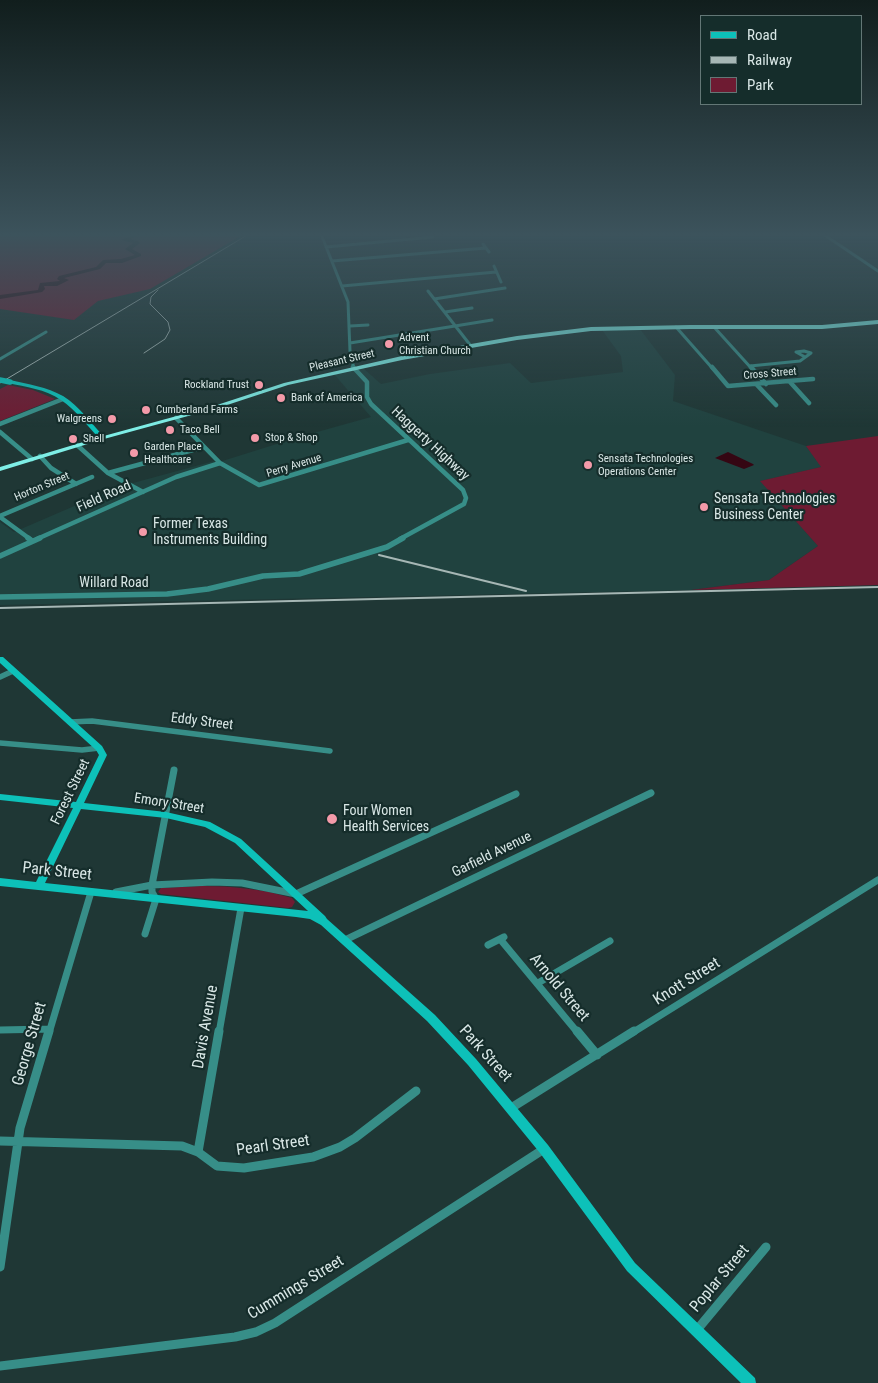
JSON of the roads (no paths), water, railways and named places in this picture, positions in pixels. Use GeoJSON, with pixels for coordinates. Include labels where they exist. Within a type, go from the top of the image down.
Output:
{"type":"FeatureCollection","features":[{"type":"Feature","properties":{"kind":"highway","name":"Pleasant Street"},"geometry":{"type":"LineString","coordinates":[[0,469],[286,384],[354,368],[471,346],[571,331],[676,327],[822,327],[878,322]]}},
{"type":"Feature","properties":{"kind":"main road"},"geometry":{"type":"LineString","coordinates":[[0,380],[36,388],[63,399],[102,438]]}},
{"type":"Feature","properties":{"kind":"main road","name":"Forest Street"},"geometry":{"type":"LineString","coordinates":[[0,659],[99,748],[103,754],[103,759],[40,886]]}},
{"type":"Feature","properties":{"kind":"main road","name":"Emory Street"},"geometry":{"type":"LineString","coordinates":[[0,797],[166,815],[200,822],[230,836],[327,924]]}},
{"type":"Feature","properties":{"kind":"main road","name":"Park Street"},"geometry":{"type":"LineString","coordinates":[[0,882],[291,912],[310,915],[327,924],[431,1018],[512,1108],[631,1267],[750,1383]]}},
{"type":"Feature","properties":{"kind":"main road"},"geometry":{"type":"LineString","coordinates":[[291,912],[299,906],[297,895]]}},
{"type":"Feature","properties":{"kind":"street"},"geometry":{"type":"LineString","coordinates":[[347,299],[354,368]]}},
{"type":"Feature","properties":{"kind":"street"},"geometry":{"type":"LineString","coordinates":[[437,299],[434,299],[471,346]]}},
{"type":"Feature","properties":{"kind":"street"},"geometry":{"type":"LineString","coordinates":[[444,312],[472,308]]}},
{"type":"Feature","properties":{"kind":"street"},"geometry":{"type":"LineString","coordinates":[[350,343],[492,320]]}},
{"type":"Feature","properties":{"kind":"street"},"geometry":{"type":"LineString","coordinates":[[350,326],[368,325]]}},
{"type":"Feature","properties":{"kind":"street","name":"Cross Street"},"geometry":{"type":"LineString","coordinates":[[676,327],[729,386],[813,379]]}},
{"type":"Feature","properties":{"kind":"street"},"geometry":{"type":"LineString","coordinates":[[714,327],[766,384]]}},
{"type":"Feature","properties":{"kind":"street"},"geometry":{"type":"LineString","coordinates":[[0,359],[46,332]]}},
{"type":"Feature","properties":{"kind":"street"},"geometry":{"type":"LineString","coordinates":[[750,366],[800,361],[805,356]]}},
{"type":"Feature","properties":{"kind":"street","name":"Haggerty Highway"},"geometry":{"type":"LineString","coordinates":[[228,584],[263,576],[299,574],[385,548],[462,506],[466,498],[463,490],[371,404],[367,397],[367,382],[354,368]]}},
{"type":"Feature","properties":{"kind":"street"},"geometry":{"type":"LineString","coordinates":[[790,382],[809,403]]}},
{"type":"Feature","properties":{"kind":"street"},"geometry":{"type":"LineString","coordinates":[[757,385],[776,405]]}},
{"type":"Feature","properties":{"kind":"street"},"geometry":{"type":"LineString","coordinates":[[0,424],[63,399]]}},
{"type":"Feature","properties":{"kind":"street","name":"Perry Avenue"},"geometry":{"type":"LineString","coordinates":[[176,418],[220,462],[256,484],[262,485],[408,440]]}},
{"type":"Feature","properties":{"kind":"street"},"geometry":{"type":"LineString","coordinates":[[0,432],[32,459]]}},
{"type":"Feature","properties":{"kind":"street"},"geometry":{"type":"LineString","coordinates":[[77,445],[108,473],[143,492]]}},
{"type":"Feature","properties":{"kind":"street"},"geometry":{"type":"LineString","coordinates":[[108,473],[204,447]]}},
{"type":"Feature","properties":{"kind":"street"},"geometry":{"type":"LineString","coordinates":[[40,456],[51,468],[76,484]]}},
{"type":"Feature","properties":{"kind":"street","name":"Field Road"},"geometry":{"type":"LineString","coordinates":[[0,556],[183,474],[220,462]]}},
{"type":"Feature","properties":{"kind":"street","name":"Horton Street"},"geometry":{"type":"LineString","coordinates":[[0,517],[92,477]]}},
{"type":"Feature","properties":{"kind":"street"},"geometry":{"type":"LineString","coordinates":[[0,517],[32,541]]}},
{"type":"Feature","properties":{"kind":"street","name":"Willard Road"},"geometry":{"type":"LineString","coordinates":[[0,598],[167,594],[199,591],[228,584]]}},
{"type":"Feature","properties":{"kind":"street"},"geometry":{"type":"LineString","coordinates":[[0,677],[13,671]]}},
{"type":"Feature","properties":{"kind":"street","name":"Eddy Street"},"geometry":{"type":"LineString","coordinates":[[70,722],[92,721],[330,751]]}},
{"type":"Feature","properties":{"kind":"street"},"geometry":{"type":"LineString","coordinates":[[0,743],[82,750],[99,748]]}},
{"type":"Feature","properties":{"kind":"street"},"geometry":{"type":"LineString","coordinates":[[145,934],[156,898],[153,894],[152,885],[174,770]]}},
{"type":"Feature","properties":{"kind":"street","name":"Garfield Avenue"},"geometry":{"type":"LineString","coordinates":[[344,940],[651,793]]}},
{"type":"Feature","properties":{"kind":"street"},"geometry":{"type":"LineString","coordinates":[[297,895],[516,794]]}},
{"type":"Feature","properties":{"kind":"street","name":"Knott Street"},"geometry":{"type":"LineString","coordinates":[[512,1108],[878,880]]}},
{"type":"Feature","properties":{"kind":"street","name":"Park Street"},"geometry":{"type":"LineString","coordinates":[[110,894],[152,885],[228,882],[282,890],[297,895]]}},
{"type":"Feature","properties":{"kind":"street","name":"George Street"},"geometry":{"type":"LineString","coordinates":[[0,1266],[17,1141],[91,892]]}},
{"type":"Feature","properties":{"kind":"street","name":"Davis Avenue"},"geometry":{"type":"LineString","coordinates":[[198,1152],[241,908]]}},
{"type":"Feature","properties":{"kind":"street","name":"Arnold Street"},"geometry":{"type":"LineString","coordinates":[[488,945],[502,938],[597,1054]]}},
{"type":"Feature","properties":{"kind":"street"},"geometry":{"type":"LineString","coordinates":[[538,984],[610,942]]}},
{"type":"Feature","properties":{"kind":"street"},"geometry":{"type":"LineString","coordinates":[[0,1030],[49,1029]]}},
{"type":"Feature","properties":{"kind":"street","name":"Pearl Street"},"geometry":{"type":"LineString","coordinates":[[0,1141],[182,1146],[198,1152],[217,1166],[244,1168],[313,1157],[340,1147],[355,1138],[416,1091]]}},
{"type":"Feature","properties":{"kind":"street","name":"Cummings Street"},"geometry":{"type":"LineString","coordinates":[[0,1366],[235,1337],[256,1332],[275,1323],[544,1149]]}},
{"type":"Feature","properties":{"kind":"street","name":"Poplar Street"},"geometry":{"type":"LineString","coordinates":[[696,1330],[766,1247]]}},
{"type":"Feature","properties":{"kind":"railway"},"geometry":{"type":"LineString","coordinates":[[0,383],[141,299]]}},
{"type":"Feature","properties":{"kind":"railway"},"geometry":{"type":"LineString","coordinates":[[144,353],[165,339],[170,330],[168,322],[150,304],[151,299]]}},
{"type":"Feature","properties":{"kind":"railway"},"geometry":{"type":"LineString","coordinates":[[379,555],[526,591]]}},
{"type":"Feature","properties":{"kind":"railway"},"geometry":{"type":"LineString","coordinates":[[0,608],[878,587]]}},
{"type":"Feature","properties":{"kind":"place","name":"Advent Christian Church"},"geometry":{"type":"Point","coordinates":[389,344]}},
{"type":"Feature","properties":{"kind":"place","name":"Rockland Trust"},"geometry":{"type":"Point","coordinates":[259,385]}},
{"type":"Feature","properties":{"kind":"place","name":"Bank of America"},"geometry":{"type":"Point","coordinates":[281,398]}},
{"type":"Feature","properties":{"kind":"place","name":"Cumberland Farms"},"geometry":{"type":"Point","coordinates":[146,410]}},
{"type":"Feature","properties":{"kind":"place","name":"Walgreens"},"geometry":{"type":"Point","coordinates":[112,419]}},
{"type":"Feature","properties":{"kind":"place","name":"Taco Bell"},"geometry":{"type":"Point","coordinates":[170,430]}},
{"type":"Feature","properties":{"kind":"place","name":"Stop & Shop"},"geometry":{"type":"Point","coordinates":[255,438]}},
{"type":"Feature","properties":{"kind":"place","name":"Shell"},"geometry":{"type":"Point","coordinates":[73,439]}},
{"type":"Feature","properties":{"kind":"place","name":"Garden Place Healthcare"},"geometry":{"type":"Point","coordinates":[134,453]}},
{"type":"Feature","properties":{"kind":"place","name":"Sensata Technologies Operations Center"},"geometry":{"type":"Point","coordinates":[588,465]}},
{"type":"Feature","properties":{"kind":"place","name":"Sensata Technologies Business Center"},"geometry":{"type":"Point","coordinates":[704,507]}},
{"type":"Feature","properties":{"kind":"place","name":"Former Texas Instruments Building"},"geometry":{"type":"Point","coordinates":[143,532]}},
{"type":"Feature","properties":{"kind":"place","name":"Four Women Health Services"},"geometry":{"type":"Point","coordinates":[332,819]}}]}
